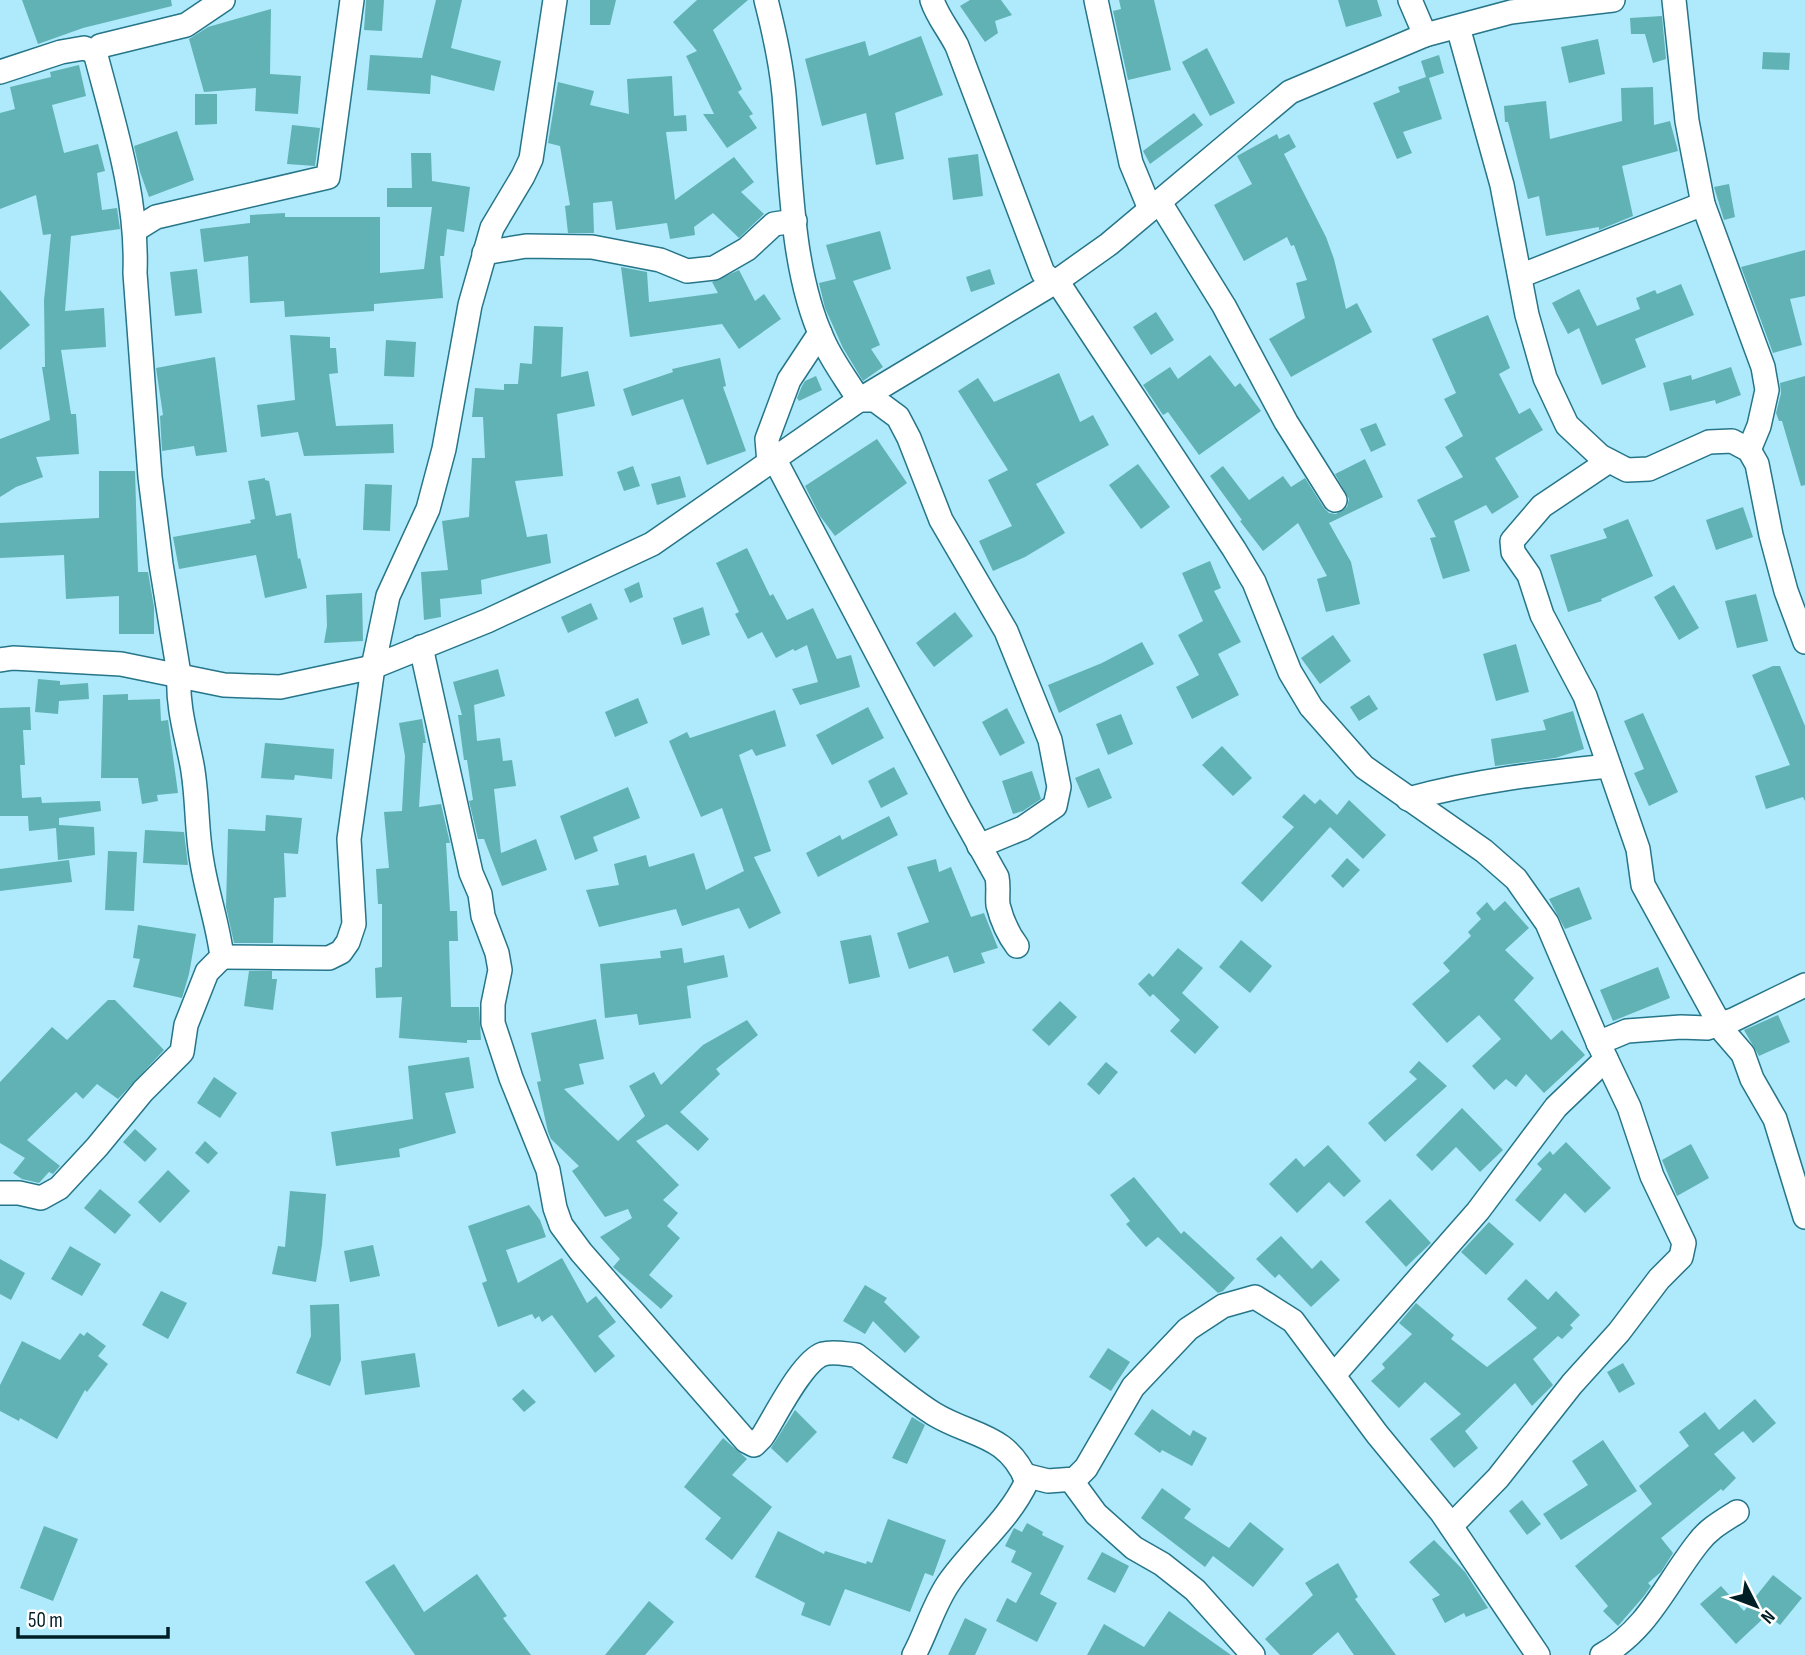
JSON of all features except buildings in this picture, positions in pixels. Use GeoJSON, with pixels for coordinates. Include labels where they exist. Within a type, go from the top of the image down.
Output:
{"type":"FeatureCollection","features":[{"type":"Feature","properties":{"kind":"street"},"geometry":{"type":"LineString","coordinates":[[95,52],[100,46],[186,25],[223,0]]}},
{"type":"Feature","properties":{"kind":"street"},"geometry":{"type":"LineString","coordinates":[[135,230],[156,217],[328,177],[352,0]]}},
{"type":"Feature","properties":{"kind":"street"},"geometry":{"type":"LineString","coordinates":[[0,1193],[19,1193],[41,1198],[59,1188],[143,1091],[182,1052],[186,1026],[207,972],[222,957],[329,958],[341,952],[348,942],[354,924],[349,839],[373,667],[388,596],[431,497],[444,449],[470,304],[492,228],[531,159],[555,0]]}},
{"type":"Feature","properties":{"kind":"street"},"geometry":{"type":"LineString","coordinates":[[766,0],[779,52],[795,221],[809,300],[820,333],[859,400]]}},
{"type":"Feature","properties":{"kind":"street"},"geometry":{"type":"LineString","coordinates":[[932,0],[934,9],[957,46],[1043,273],[1057,281],[1247,571],[1290,672],[1311,708],[1364,767],[1484,850],[1516,879],[1547,923],[1629,1107],[1652,1176],[1684,1243],[1681,1257],[1572,1384],[1498,1478],[1451,1526]]}},
{"type":"Feature","properties":{"kind":"street"},"geometry":{"type":"LineString","coordinates":[[1096,0],[1131,163],[1155,205],[1224,306],[1286,422],[1335,500]]}},
{"type":"Feature","properties":{"kind":"street"},"geometry":{"type":"LineString","coordinates":[[1410,0],[1425,35]]}},
{"type":"Feature","properties":{"kind":"street"},"geometry":{"type":"LineString","coordinates":[[0,660],[13,658],[121,664],[224,685],[280,687],[373,667],[487,621],[652,544],[859,400],[1057,281],[1110,244],[1290,92],[1425,35],[1511,12],[1613,0]]}},
{"type":"Feature","properties":{"kind":"street"},"geometry":{"type":"LineString","coordinates":[[1674,0],[1687,121],[1703,204],[1763,367],[1767,390],[1759,426],[1749,450]]}},
{"type":"Feature","properties":{"kind":"street"},"geometry":{"type":"LineString","coordinates":[[1458,27],[1502,185],[1527,315],[1545,378],[1567,425],[1600,456],[1627,470],[1649,469],[1710,442],[1732,440],[1749,450],[1757,464],[1771,535],[1786,591],[1805,642]]}},
{"type":"Feature","properties":{"kind":"street"},"geometry":{"type":"LineString","coordinates":[[0,72],[61,52],[85,48],[95,52]]}},
{"type":"Feature","properties":{"kind":"street"},"geometry":{"type":"LineString","coordinates":[[95,52],[113,114],[135,230],[135,273],[150,477],[179,674],[178,692],[194,778],[202,860],[222,957]]}},
{"type":"Feature","properties":{"kind":"street"},"geometry":{"type":"LineString","coordinates":[[1520,276],[1703,204]]}},
{"type":"Feature","properties":{"kind":"street"},"geometry":{"type":"LineString","coordinates":[[484,253],[526,246],[592,247],[660,260],[688,271],[714,268],[747,250],[774,224],[795,221]]}},
{"type":"Feature","properties":{"kind":"street"},"geometry":{"type":"LineString","coordinates":[[820,333],[789,380],[767,439],[772,460],[997,877],[998,902],[1006,930],[1017,947]]}},
{"type":"Feature","properties":{"kind":"street"},"geometry":{"type":"LineString","coordinates":[[859,400],[875,400],[898,417],[941,520],[1006,631],[1050,740],[1059,787],[1055,806],[1023,828],[979,846]]}},
{"type":"Feature","properties":{"kind":"street"},"geometry":{"type":"LineString","coordinates":[[1609,461],[1542,506],[1512,541],[1513,552],[1529,575],[1542,615],[1585,696],[1637,849],[1643,886],[1724,1032],[1743,1054],[1752,1079],[1775,1119],[1805,1217]]}},
{"type":"Feature","properties":{"kind":"street"},"geometry":{"type":"LineString","coordinates":[[421,648],[471,873],[497,953],[500,970],[493,1004],[493,1023],[511,1079],[548,1170],[561,1225],[580,1252],[746,1441],[754,1444],[762,1437],[805,1369],[816,1358],[826,1353],[840,1353],[856,1355],[935,1414],[997,1441],[1021,1467],[1027,1481],[1021,1494],[996,1528],[950,1580],[937,1602],[914,1655]]}},
{"type":"Feature","properties":{"kind":"street"},"geometry":{"type":"LineString","coordinates":[[1408,799],[1511,777],[1609,766]]}},
{"type":"Feature","properties":{"kind":"street"},"geometry":{"type":"LineString","coordinates":[[1334,1375],[1478,1211],[1602,1051],[1627,1031],[1707,1028],[1805,985]]}},
{"type":"Feature","properties":{"kind":"street"},"geometry":{"type":"LineString","coordinates":[[1024,1475],[1048,1481],[1075,1479],[1086,1468],[1133,1387],[1188,1329],[1223,1306],[1255,1297],[1293,1321],[1377,1434],[1451,1526],[1538,1655]]}},
{"type":"Feature","properties":{"kind":"street"},"geometry":{"type":"LineString","coordinates":[[1071,1480],[1096,1514],[1134,1548],[1162,1564],[1195,1590],[1254,1655]]}},
{"type":"Feature","properties":{"kind":"street"},"geometry":{"type":"LineString","coordinates":[[1602,1655],[1622,1644],[1646,1617],[1709,1530],[1737,1512]]}}]}
